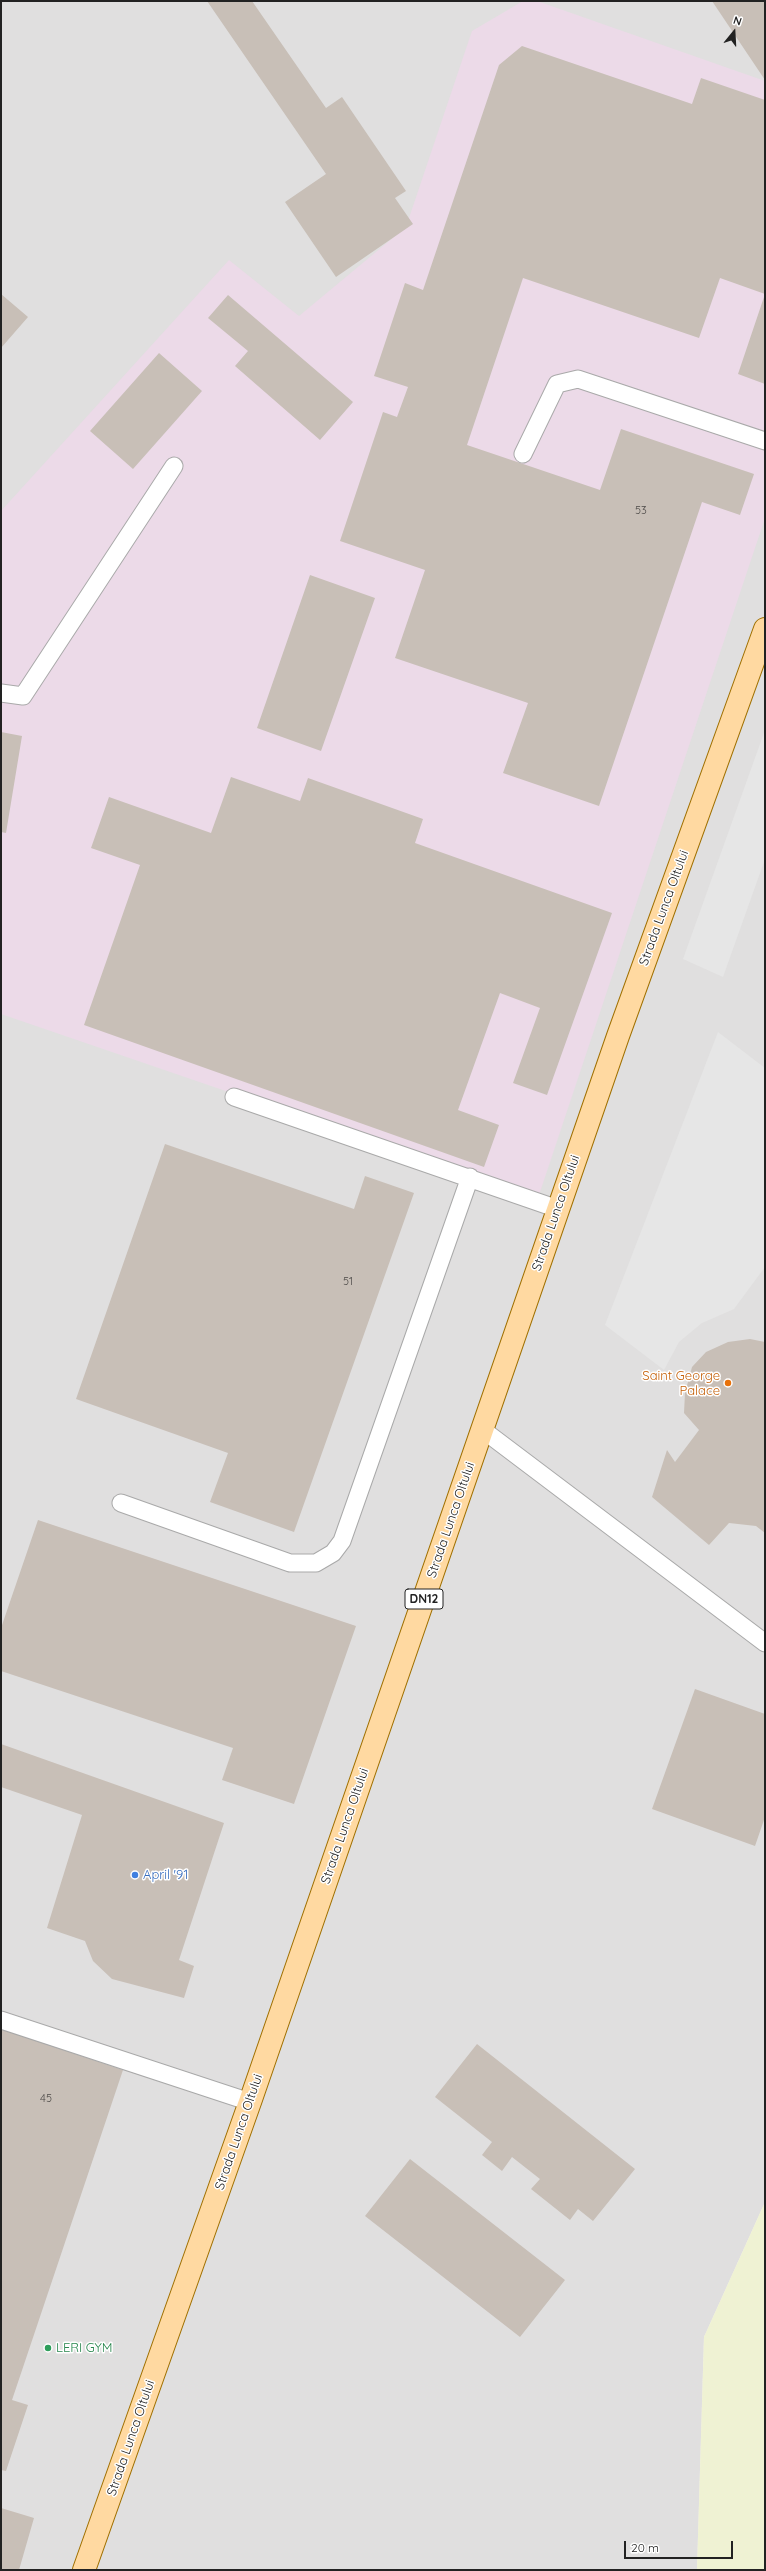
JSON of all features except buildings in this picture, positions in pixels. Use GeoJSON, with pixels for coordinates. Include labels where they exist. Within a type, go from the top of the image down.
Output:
{"type":"FeatureCollection","features":[{"type":"Feature","properties":{"kind":"main road","name":"Strada Lunca Oltului"},"geometry":{"type":"LineString","coordinates":[[84,2570],[250,2102],[558,1208],[765,629]]}},
{"type":"Feature","properties":{"kind":"lane"},"geometry":{"type":"LineString","coordinates":[[523,454],[557,384],[578,379],[765,441]]}},
{"type":"Feature","properties":{"kind":"lane"},"geometry":{"type":"LineString","coordinates":[[1,693],[23,696],[174,466]]}},
{"type":"Feature","properties":{"kind":"lane"},"geometry":{"type":"LineString","coordinates":[[234,1097],[558,1208]]}},
{"type":"Feature","properties":{"kind":"lane"},"geometry":{"type":"LineString","coordinates":[[122,1503],[290,1563],[316,1563],[333,1553],[342,1541],[470,1177]]}},
{"type":"Feature","properties":{"kind":"lane"},"geometry":{"type":"LineString","coordinates":[[482,1430],[765,1643]]}},
{"type":"Feature","properties":{"kind":"lane"},"geometry":{"type":"LineString","coordinates":[[1,2020],[250,2102]]}},
{"type":"Feature","properties":{"kind":"shaded area"},"geometry":{"type":"Polygon","coordinates":[[[1,1],[765,1],[765,2202],[704,2337],[697,2570],[1,2570],[1,1]]]}},
{"type":"Feature","properties":{"kind":"shaded area"},"geometry":{"type":"Polygon","coordinates":[[[523,1],[537,1],[765,81],[765,518],[538,1198],[1,1014],[1,511],[229,260],[299,316],[406,227],[472,31],[523,1]]]}},
{"type":"Feature","properties":{"kind":"shaded area"},"geometry":{"type":"Polygon","coordinates":[[[765,730],[765,859],[723,977],[683,959],[765,730]]]}},
{"type":"Feature","properties":{"kind":"shaded area"},"geometry":{"type":"Polygon","coordinates":[[[718,1032],[765,1068],[765,1267],[734,1309],[702,1323],[679,1342],[664,1370],[605,1325],[718,1032]]]}},
{"type":"Feature","properties":{"kind":"green space"},"geometry":{"type":"Polygon","coordinates":[[[765,2202],[765,2570],[697,2570],[704,2337],[765,2202]]]}},
{"type":"Feature","properties":{"kind":"place","name":"Saint George Palace"},"geometry":{"type":"Point","coordinates":[728,1383]}},
{"type":"Feature","properties":{"kind":"place","name":"April '91"},"geometry":{"type":"Point","coordinates":[135,1875]}},
{"type":"Feature","properties":{"kind":"place","name":"LERI GYM"},"geometry":{"type":"Point","coordinates":[48,2348]}}]}
